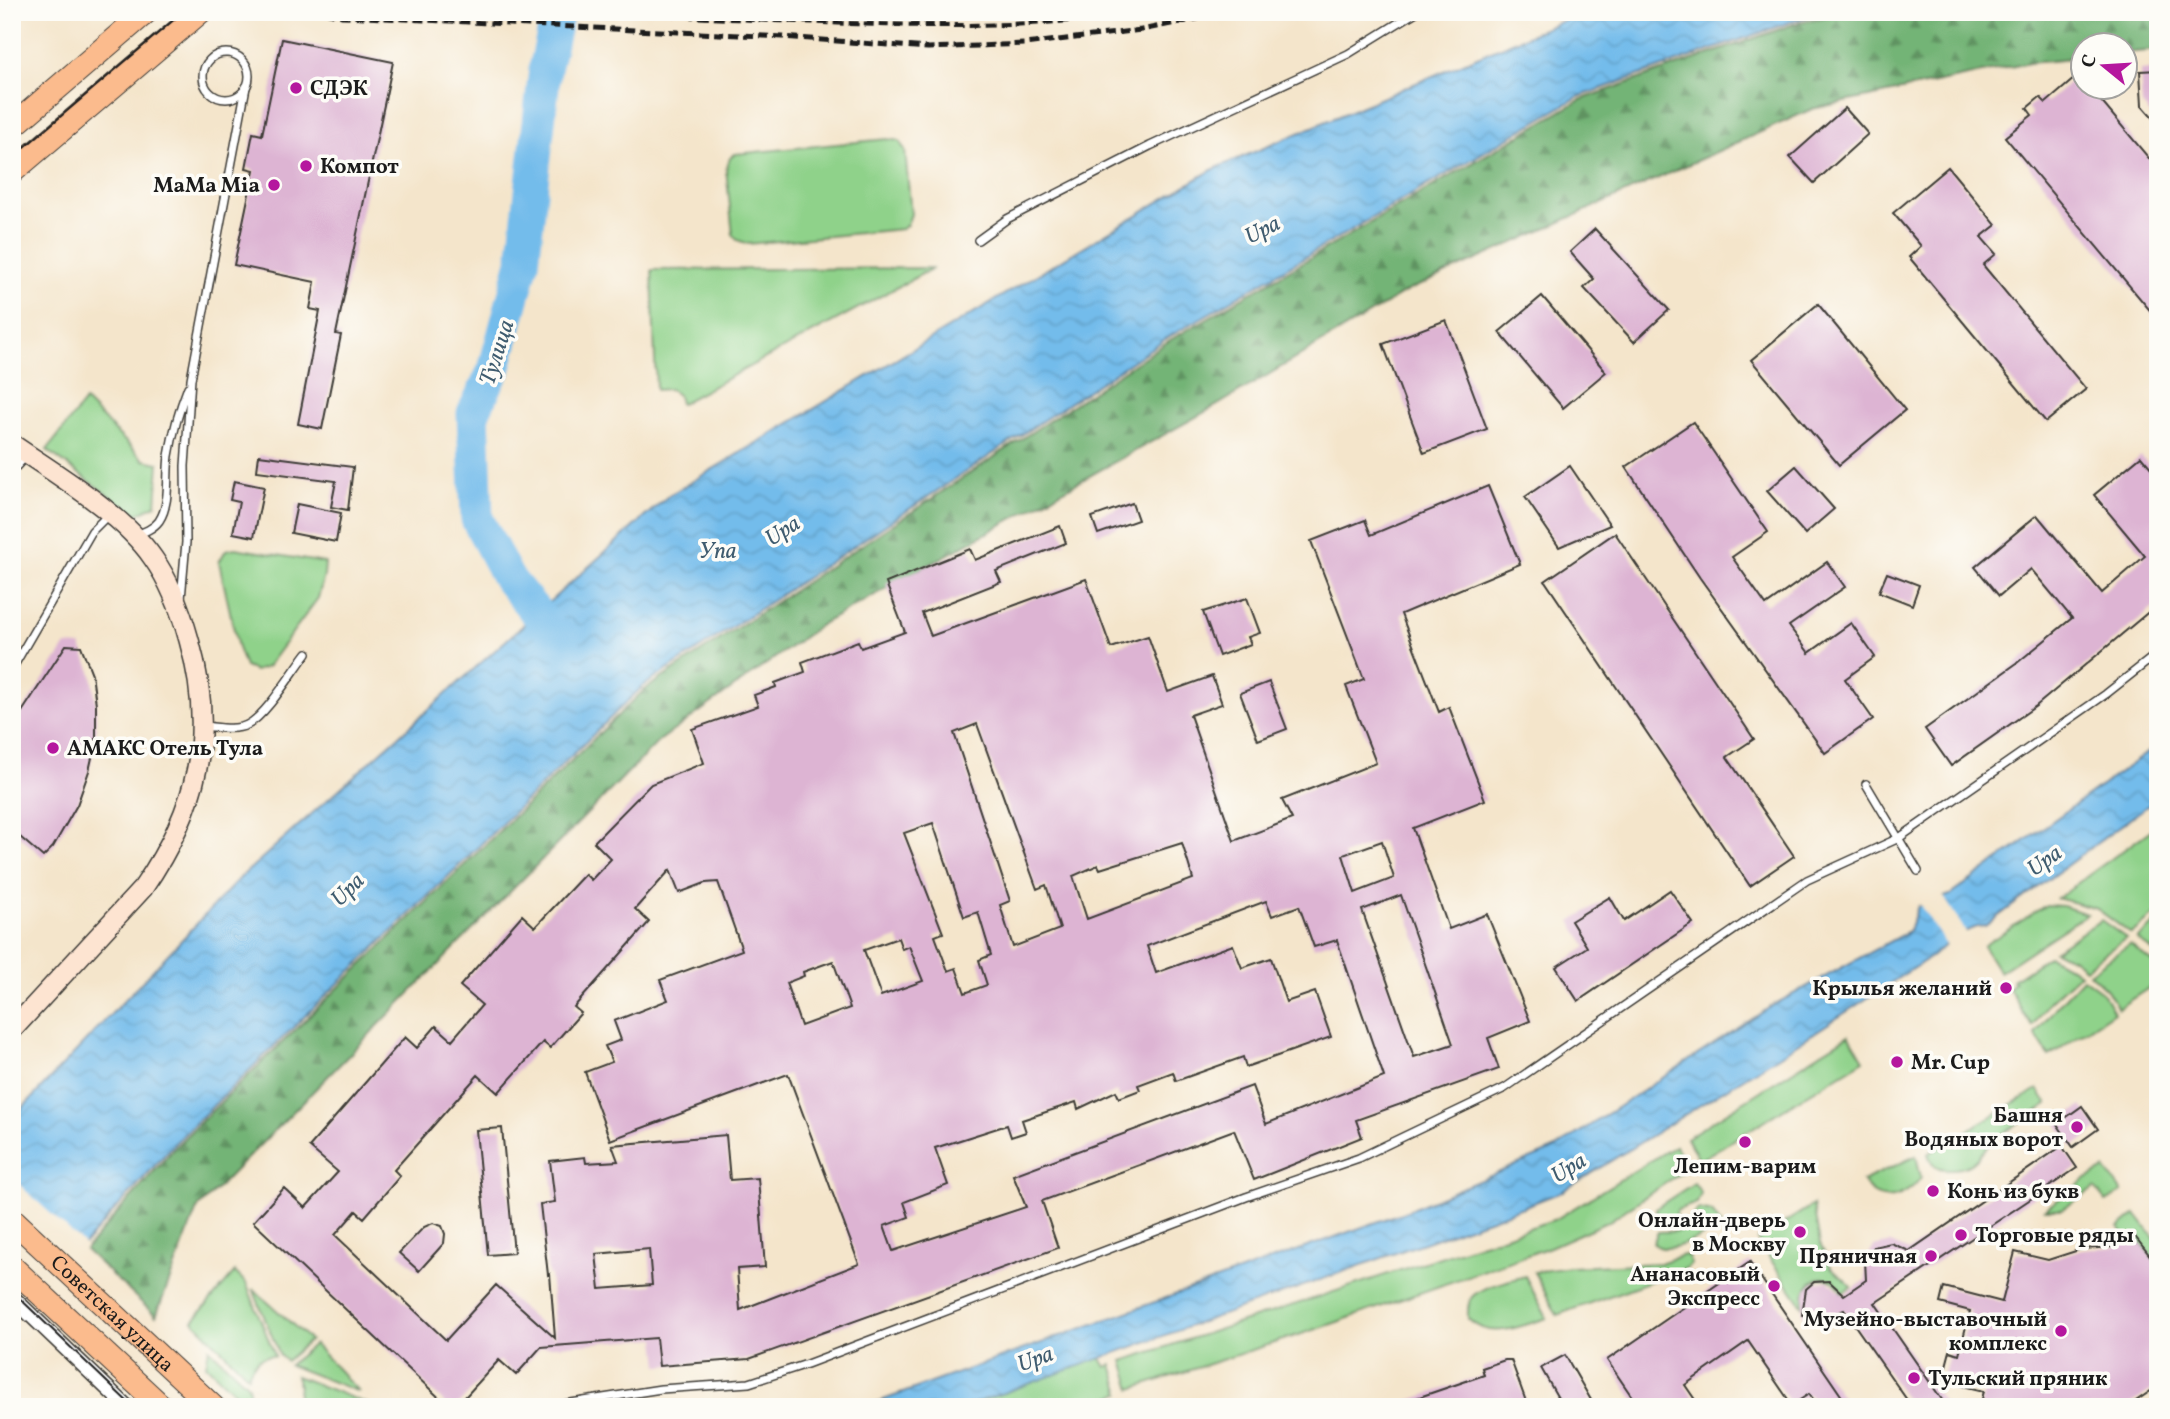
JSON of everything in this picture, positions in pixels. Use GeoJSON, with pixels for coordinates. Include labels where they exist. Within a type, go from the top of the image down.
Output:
{"type":"FeatureCollection","features":[{"type":"Feature","properties":{"kind":"main road"},"geometry":{"type":"LineString","coordinates":[[12,127],[146,12]]}},
{"type":"Feature","properties":{"kind":"main road"},"geometry":{"type":"LineString","coordinates":[[12,172],[200,12]]}},
{"type":"Feature","properties":{"kind":"main road"},"geometry":{"type":"LineString","coordinates":[[12,1030],[143,888],[156,868],[188,806],[200,757],[203,726],[195,660],[180,607],[152,556],[109,513],[20,449]]}},
{"type":"Feature","properties":{"kind":"main road","name":"Советская улица"},"geometry":{"type":"LineString","coordinates":[[12,1219],[213,1407]]}},
{"type":"Feature","properties":{"kind":"main road","name":"Советская улица"},"geometry":{"type":"LineString","coordinates":[[12,1267],[162,1407]]}},
{"type":"Feature","properties":{"kind":"street"},"geometry":{"type":"LineString","coordinates":[[12,1297],[127,1407]]}},
{"type":"Feature","properties":{"kind":"lane"},"geometry":{"type":"LineString","coordinates":[[978,240],[1007,219],[1150,146],[1348,54],[1416,12]]}},
{"type":"Feature","properties":{"kind":"lane"},"geometry":{"type":"LineString","coordinates":[[180,607],[186,542],[185,466],[191,379],[246,87],[248,72],[241,58],[234,54],[215,55],[204,68],[204,84],[219,98],[231,99],[246,87]]}},
{"type":"Feature","properties":{"kind":"lane"},"geometry":{"type":"LineString","coordinates":[[134,536],[159,521],[166,504],[168,459],[175,420],[191,379]]}},
{"type":"Feature","properties":{"kind":"lane"},"geometry":{"type":"LineString","coordinates":[[12,471],[20,449]]}},
{"type":"Feature","properties":{"kind":"lane"},"geometry":{"type":"LineString","coordinates":[[12,669],[92,531],[109,513]]}},
{"type":"Feature","properties":{"kind":"lane"},"geometry":{"type":"LineString","coordinates":[[203,726],[228,729],[246,726],[262,713],[307,653]]}},
{"type":"Feature","properties":{"kind":"lane"},"geometry":{"type":"LineString","coordinates":[[545,1407],[662,1389],[748,1383],[820,1359],[1246,1197],[1359,1158],[1505,1088],[1807,880],[1899,838],[2106,694],[2158,653]]}},
{"type":"Feature","properties":{"kind":"lane"},"geometry":{"type":"LineString","coordinates":[[1866,784],[1918,871]]}},
{"type":"Feature","properties":{"kind":"green space"},"geometry":{"type":"Polygon","coordinates":[[[1847,12],[2158,12],[2158,50],[2138,52],[2138,32],[2068,32],[2068,59],[2029,63],[1812,109],[1409,290],[1218,405],[822,624],[659,741],[197,1209],[156,1316],[85,1250],[177,1145],[644,690],[1170,340],[1580,100],[1800,22],[1847,12]]]}},
{"type":"Feature","properties":{"kind":"green space"},"geometry":{"type":"Polygon","coordinates":[[[887,139],[899,141],[905,150],[911,214],[907,225],[902,229],[748,244],[737,240],[733,235],[726,169],[730,158],[735,154],[887,139]]]}},
{"type":"Feature","properties":{"kind":"green space"},"geometry":{"type":"Polygon","coordinates":[[[933,268],[680,404],[678,395],[670,389],[656,390],[652,270],[933,268]]]}},
{"type":"Feature","properties":{"kind":"green space"},"geometry":{"type":"Polygon","coordinates":[[[85,401],[144,460],[159,463],[156,505],[135,515],[47,450],[85,401]]]}},
{"type":"Feature","properties":{"kind":"green space"},"geometry":{"type":"Polygon","coordinates":[[[235,548],[325,563],[318,598],[267,667],[255,671],[245,667],[238,648],[219,562],[226,550],[235,548]]]}},
{"type":"Feature","properties":{"kind":"green space"},"geometry":{"type":"Polygon","coordinates":[[[2158,825],[2158,912],[2131,934],[2097,909],[2057,898],[2158,825]]]}},
{"type":"Feature","properties":{"kind":"green space"},"geometry":{"type":"Polygon","coordinates":[[[2046,905],[2063,906],[2087,914],[1999,972],[1983,946],[2046,905]]]}},
{"type":"Feature","properties":{"kind":"green space"},"geometry":{"type":"Polygon","coordinates":[[[2101,920],[2126,938],[2085,968],[2072,958],[2054,951],[2101,920]]]}},
{"type":"Feature","properties":{"kind":"green space"},"geometry":{"type":"Polygon","coordinates":[[[2158,921],[2158,954],[2137,939],[2158,921]]]}},
{"type":"Feature","properties":{"kind":"green space"},"geometry":{"type":"Polygon","coordinates":[[[2130,944],[2158,967],[2158,982],[2118,1008],[2107,990],[2089,973],[2130,944]]]}},
{"type":"Feature","properties":{"kind":"green space"},"geometry":{"type":"Polygon","coordinates":[[[2049,956],[2080,973],[2050,1001],[2032,1027],[2009,989],[2015,982],[2013,980],[2049,956]]]}},
{"type":"Feature","properties":{"kind":"green space"},"geometry":{"type":"Polygon","coordinates":[[[2083,978],[2102,992],[2114,1012],[2049,1056],[2035,1034],[2083,978]]]}},
{"type":"Feature","properties":{"kind":"green space"},"geometry":{"type":"Polygon","coordinates":[[[1849,1035],[1864,1060],[1700,1160],[1686,1138],[1849,1035]]]}},
{"type":"Feature","properties":{"kind":"green space"},"geometry":{"type":"Polygon","coordinates":[[[2038,1089],[2048,1104],[1990,1143],[1966,1167],[1944,1169],[1935,1166],[1931,1161],[1928,1154],[2038,1089]]]}},
{"type":"Feature","properties":{"kind":"green space"},"geometry":{"type":"Polygon","coordinates":[[[1675,1146],[1688,1168],[1609,1221],[1550,1247],[1326,1326],[1132,1389],[1123,1361],[1556,1219],[1675,1146]]]}},
{"type":"Feature","properties":{"kind":"green space"},"geometry":{"type":"Polygon","coordinates":[[[1916,1156],[1921,1177],[1901,1194],[1881,1197],[1874,1194],[1862,1181],[1916,1156]]]}},
{"type":"Feature","properties":{"kind":"green space"},"geometry":{"type":"Polygon","coordinates":[[[2105,1169],[2122,1192],[2106,1202],[2095,1188],[2062,1209],[2045,1209],[2086,1179],[2105,1169]]]}},
{"type":"Feature","properties":{"kind":"green space"},"geometry":{"type":"Polygon","coordinates":[[[1694,1183],[1701,1193],[1697,1203],[1677,1210],[1673,1223],[1669,1225],[1657,1221],[1656,1208],[1694,1183]]]}},
{"type":"Feature","properties":{"kind":"green space"},"geometry":{"type":"Polygon","coordinates":[[[1813,1205],[1820,1244],[1831,1267],[1852,1287],[1842,1293],[1830,1280],[1817,1279],[1807,1289],[1804,1308],[1757,1240],[1813,1205]]]}},
{"type":"Feature","properties":{"kind":"green space"},"geometry":{"type":"Polygon","coordinates":[[[1699,1209],[1712,1212],[1722,1226],[1677,1246],[1659,1247],[1653,1243],[1658,1232],[1683,1229],[1699,1209]]]}},
{"type":"Feature","properties":{"kind":"green space"},"geometry":{"type":"Polygon","coordinates":[[[2136,1214],[2158,1243],[2158,1266],[2134,1234],[2127,1239],[2119,1228],[2136,1214]]]}},
{"type":"Feature","properties":{"kind":"green space"},"geometry":{"type":"Polygon","coordinates":[[[1683,1255],[1688,1256],[1691,1263],[1687,1268],[1557,1315],[1534,1272],[1571,1267],[1660,1263],[1683,1255]]]}},
{"type":"Feature","properties":{"kind":"green space"},"geometry":{"type":"Polygon","coordinates":[[[235,1272],[246,1283],[275,1356],[265,1356],[258,1360],[248,1376],[193,1321],[235,1272]]]}},
{"type":"Feature","properties":{"kind":"green space"},"geometry":{"type":"Polygon","coordinates":[[[1525,1276],[1547,1318],[1506,1330],[1486,1329],[1468,1319],[1469,1302],[1476,1293],[1525,1276]]]}},
{"type":"Feature","properties":{"kind":"green space"},"geometry":{"type":"Polygon","coordinates":[[[253,1289],[310,1340],[286,1361],[280,1356],[253,1289]]]}},
{"type":"Feature","properties":{"kind":"green space"},"geometry":{"type":"Polygon","coordinates":[[[314,1344],[359,1392],[289,1365],[314,1344]]]}},
{"type":"Feature","properties":{"kind":"green space"},"geometry":{"type":"Polygon","coordinates":[[[209,1348],[248,1385],[250,1397],[244,1402],[206,1365],[209,1348]]]}},
{"type":"Feature","properties":{"kind":"green space"},"geometry":{"type":"Polygon","coordinates":[[[1100,1357],[1106,1367],[1112,1365],[1121,1393],[1082,1407],[964,1407],[1100,1357]]]}},
{"type":"Feature","properties":{"kind":"green space"},"geometry":{"type":"Polygon","coordinates":[[[296,1376],[374,1407],[283,1407],[297,1399],[299,1386],[296,1376]]]}},
{"type":"Feature","properties":{"kind":"water","name":"Упа"},"geometry":{"type":"Polygon","coordinates":[[[1583,12],[1833,12],[1799,19],[1578,97],[1167,338],[642,687],[176,1142],[12,1325],[12,1119],[242,876],[668,496],[1212,170],[1583,12]]]}},
{"type":"Feature","properties":{"kind":"water","name":"Upa"},"geometry":{"type":"Polygon","coordinates":[[[2158,745],[2158,798],[1985,926],[1962,933],[1929,958],[1777,1057],[1561,1192],[964,1407],[864,1407],[1407,1211],[1554,1149],[1775,1004],[1909,931],[1918,906],[1950,895],[2158,745]]]}},
{"type":"Feature","properties":{"kind":"pier"},"geometry":{"type":"Polygon","coordinates":[[[1942,894],[1968,935],[1947,946],[1918,902],[1942,894]]]}},
{"type":"Feature","properties":{"kind":"pier"},"geometry":{"type":"Polygon","coordinates":[[[12,1178],[87,1247],[12,1329],[12,1178]]]}},
{"type":"Feature","properties":{"kind":"building"},"geometry":{"type":"Polygon","coordinates":[[[282,39],[393,62],[336,334],[341,335],[322,429],[298,424],[320,311],[310,309],[315,282],[234,265],[254,170],[246,168],[253,133],[262,135],[282,39]]]}},
{"type":"Feature","properties":{"kind":"building"},"geometry":{"type":"Polygon","coordinates":[[[2158,70],[2158,123],[2142,105],[2140,71],[2158,70]]]}},
{"type":"Feature","properties":{"kind":"building"},"geometry":{"type":"Polygon","coordinates":[[[2068,84],[2068,102],[2102,102],[2158,169],[2158,320],[2005,137],[2032,115],[2027,108],[2040,97],[2046,103],[2068,84]]]}},
{"type":"Feature","properties":{"kind":"building"},"geometry":{"type":"Polygon","coordinates":[[[1845,108],[1868,134],[1814,183],[1790,157],[1845,108]]]}},
{"type":"Feature","properties":{"kind":"building"},"geometry":{"type":"Polygon","coordinates":[[[1948,167],[1996,225],[1981,237],[1996,254],[1983,265],[2086,389],[2046,422],[1909,257],[1921,246],[1893,213],[1948,167]]]}},
{"type":"Feature","properties":{"kind":"building"},"geometry":{"type":"Polygon","coordinates":[[[1595,229],[1669,310],[1634,342],[1584,288],[1594,279],[1570,252],[1595,229]]]}},
{"type":"Feature","properties":{"kind":"building"},"geometry":{"type":"Polygon","coordinates":[[[1542,296],[1606,372],[1563,408],[1499,332],[1542,296]]]}},
{"type":"Feature","properties":{"kind":"building"},"geometry":{"type":"Polygon","coordinates":[[[1818,304],[1905,410],[1839,465],[1751,360],[1818,304]]]}},
{"type":"Feature","properties":{"kind":"building"},"geometry":{"type":"Polygon","coordinates":[[[1446,320],[1487,429],[1424,453],[1383,344],[1446,320]]]}},
{"type":"Feature","properties":{"kind":"building"},"geometry":{"type":"Polygon","coordinates":[[[1693,422],[1768,532],[1732,557],[1766,605],[1827,562],[1845,587],[1789,626],[1809,653],[1851,623],[1875,657],[1845,679],[1873,719],[1825,753],[1700,578],[1626,467],[1693,422]]]}},
{"type":"Feature","properties":{"kind":"building"},"geometry":{"type":"Polygon","coordinates":[[[259,455],[353,467],[348,510],[331,507],[336,481],[257,471],[259,455]]]}},
{"type":"Feature","properties":{"kind":"building"},"geometry":{"type":"Polygon","coordinates":[[[2141,456],[2158,476],[2158,604],[2036,706],[1951,766],[1925,729],[2017,663],[2072,618],[2031,569],[1999,596],[1975,567],[2037,515],[2102,593],[2145,556],[2094,495],[2141,456]]]}},
{"type":"Feature","properties":{"kind":"building"},"geometry":{"type":"Polygon","coordinates":[[[1570,466],[1610,525],[1559,547],[1525,497],[1570,466]]]}},
{"type":"Feature","properties":{"kind":"building"},"geometry":{"type":"Polygon","coordinates":[[[1796,466],[1834,509],[1805,534],[1767,491],[1796,466]]]}},
{"type":"Feature","properties":{"kind":"building"},"geometry":{"type":"Polygon","coordinates":[[[234,481],[264,487],[254,537],[233,533],[239,502],[230,500],[234,481]]]}},
{"type":"Feature","properties":{"kind":"building"},"geometry":{"type":"Polygon","coordinates":[[[1488,486],[1520,564],[1401,614],[1439,712],[1449,707],[1485,800],[1413,828],[1449,929],[1487,914],[1530,1021],[1488,1038],[1499,1069],[1356,1120],[1362,1137],[1254,1180],[1234,1130],[1042,1201],[1058,1248],[749,1359],[659,1366],[656,1338],[541,1347],[516,1375],[499,1360],[456,1407],[449,1407],[253,1222],[284,1188],[305,1208],[338,1172],[309,1147],[405,1037],[417,1048],[436,1026],[452,1040],[482,1005],[460,986],[522,915],[535,927],[585,874],[591,880],[611,859],[594,842],[651,784],[704,763],[692,729],[758,706],[754,695],[776,687],[775,683],[805,672],[802,662],[858,641],[861,648],[905,632],[886,583],[970,549],[975,560],[1060,526],[1066,543],[996,571],[1001,582],[922,613],[931,636],[1086,579],[1111,648],[1148,636],[1168,692],[1212,676],[1222,704],[1190,715],[1234,841],[1292,819],[1282,800],[1376,763],[1346,686],[1364,679],[1311,541],[1365,520],[1371,535],[1488,486]],[[977,724],[954,733],[1010,901],[1000,905],[1013,947],[1060,929],[1046,885],[1037,889],[977,724]],[[933,823],[904,833],[943,933],[935,936],[948,971],[956,968],[965,993],[987,985],[979,960],[991,955],[978,912],[964,917],[933,823]],[[1382,841],[1343,855],[1355,893],[1394,878],[1382,841]],[[1182,843],[1100,869],[1098,865],[1073,876],[1087,919],[1193,879],[1182,843]],[[670,870],[635,909],[649,922],[574,1007],[581,1013],[550,1048],[543,1042],[498,1093],[478,1075],[394,1170],[400,1176],[364,1218],[356,1211],[335,1235],[446,1340],[496,1285],[555,1338],[550,1274],[548,1275],[540,1204],[555,1202],[550,1161],[585,1157],[586,1163],[618,1161],[612,1145],[726,1135],[730,1180],[758,1178],[765,1267],[737,1269],[740,1310],[859,1264],[788,1074],[610,1140],[585,1072],[612,1062],[605,1046],[621,1040],[614,1021],[668,1000],[660,980],[742,950],[718,882],[705,883],[679,893],[670,870]],[[1401,895],[1362,910],[1414,1057],[1453,1044],[1401,895]],[[1266,901],[1147,946],[1156,973],[1233,945],[1242,968],[1271,958],[1286,1002],[1315,992],[1331,1037],[1246,1067],[1243,1057],[1176,1081],[1173,1072],[1138,1085],[1140,1090],[1119,1098],[1116,1091],[1078,1109],[1076,1102],[1022,1120],[1026,1132],[1011,1137],[1007,1125],[935,1148],[948,1185],[904,1202],[909,1217],[884,1226],[893,1251],[1026,1207],[1013,1175],[1252,1086],[1266,1124],[1384,1077],[1337,940],[1314,947],[1299,906],[1272,916],[1266,901]],[[898,938],[864,950],[881,996],[923,981],[909,946],[902,949],[898,938]],[[833,961],[803,972],[804,976],[786,983],[801,1026],[850,1008],[833,961]],[[649,1249],[596,1254],[600,1289],[652,1285],[649,1249]]]}},
{"type":"Feature","properties":{"kind":"building"},"geometry":{"type":"Polygon","coordinates":[[[1132,503],[1138,520],[1098,534],[1092,517],[1132,503]]]}},
{"type":"Feature","properties":{"kind":"building"},"geometry":{"type":"Polygon","coordinates":[[[297,504],[341,513],[336,542],[291,533],[297,504]]]}},
{"type":"Feature","properties":{"kind":"building"},"geometry":{"type":"Polygon","coordinates":[[[1615,533],[1754,739],[1727,757],[1794,856],[1750,886],[1545,581],[1615,533]]]}},
{"type":"Feature","properties":{"kind":"building"},"geometry":{"type":"Polygon","coordinates":[[[1887,573],[1919,585],[1912,605],[1879,592],[1887,573]]]}},
{"type":"Feature","properties":{"kind":"building"},"geometry":{"type":"Polygon","coordinates":[[[1247,598],[1260,633],[1248,637],[1251,644],[1219,656],[1203,612],[1247,598]]]}},
{"type":"Feature","properties":{"kind":"building","name":"АМАКС Отель Тула"},"geometry":{"type":"Polygon","coordinates":[[[66,645],[81,646],[92,674],[96,704],[96,740],[77,805],[53,847],[43,857],[12,830],[12,727],[66,645]]]}},
{"type":"Feature","properties":{"kind":"building"},"geometry":{"type":"Polygon","coordinates":[[[1269,682],[1287,729],[1258,740],[1240,693],[1269,682]]]}},
{"type":"Feature","properties":{"kind":"building"},"geometry":{"type":"Polygon","coordinates":[[[1670,890],[1693,923],[1578,1001],[1556,967],[1587,947],[1571,921],[1610,897],[1624,921],[1670,890]]]}},
{"type":"Feature","properties":{"kind":"building","name":"Башня Водяных ворот"},"geometry":{"type":"Polygon","coordinates":[[[2082,1106],[2098,1129],[2073,1147],[2057,1124],[2082,1106]]]}},
{"type":"Feature","properties":{"kind":"building"},"geometry":{"type":"Polygon","coordinates":[[[502,1128],[514,1253],[488,1255],[476,1130],[502,1128]]]}},
{"type":"Feature","properties":{"kind":"building"},"geometry":{"type":"Polygon","coordinates":[[[2062,1146],[2077,1168],[1875,1303],[1947,1407],[1912,1407],[1844,1310],[1818,1321],[1816,1317],[1802,1315],[1806,1289],[1814,1282],[1829,1281],[1844,1295],[1866,1280],[1865,1260],[1874,1247],[1891,1243],[1909,1251],[2062,1146]]]}},
{"type":"Feature","properties":{"kind":"building"},"geometry":{"type":"Polygon","coordinates":[[[433,1223],[442,1226],[444,1243],[419,1271],[399,1253],[424,1227],[433,1223]]]}},
{"type":"Feature","properties":{"kind":"building","name":"Музейно-выставочный комплекс"},"geometry":{"type":"Polygon","coordinates":[[[2133,1234],[2158,1266],[2158,1386],[2127,1407],[1980,1407],[1984,1391],[1942,1381],[1950,1351],[1959,1354],[1970,1311],[1940,1303],[1944,1287],[2002,1302],[2015,1252],[2048,1260],[2082,1249],[2115,1247],[2133,1234]]]}},
{"type":"Feature","properties":{"kind":"building"},"geometry":{"type":"Polygon","coordinates":[[[1750,1262],[1849,1407],[1818,1407],[1809,1394],[1792,1405],[1748,1341],[1685,1385],[1700,1407],[1639,1407],[1607,1360],[1750,1262]]]}},
{"type":"Feature","properties":{"kind":"building"},"geometry":{"type":"Polygon","coordinates":[[[1565,1355],[1591,1400],[1580,1407],[1563,1407],[1541,1368],[1565,1355]]]}},
{"type":"Feature","properties":{"kind":"building"},"geometry":{"type":"Polygon","coordinates":[[[1511,1360],[1528,1407],[1400,1407],[1399,1404],[1484,1375],[1482,1368],[1511,1360]]]}},
{"type":"Feature","properties":{"kind":"waterway","name":"Тулица"},"geometry":{"type":"LineString","coordinates":[[558,12],[545,69],[523,262],[494,370],[473,413],[477,519],[508,578],[564,646]]}},
{"type":"Feature","properties":{"kind":"tram line"},"geometry":{"type":"LineString","coordinates":[[12,158],[183,12]]}},
{"type":"Feature","properties":{"kind":"tram line"},"geometry":{"type":"LineString","coordinates":[[12,1291],[133,1407]]}},
{"type":"Feature","properties":{"kind":"railway"},"geometry":{"type":"LineString","coordinates":[[325,12],[342,16],[783,37],[928,48],[1025,44],[1141,30],[1232,12]]}},
{"type":"Feature","properties":{"kind":"railway"},"geometry":{"type":"LineString","coordinates":[[609,12],[933,26],[1068,21],[1136,12]]}},
{"type":"Feature","properties":{"kind":"place","name":"СДЭК"},"geometry":{"type":"Point","coordinates":[296,88]}},
{"type":"Feature","properties":{"kind":"place","name":"Компот"},"geometry":{"type":"Point","coordinates":[306,166]}},
{"type":"Feature","properties":{"kind":"place","name":"MaMa Mia"},"geometry":{"type":"Point","coordinates":[274,185]}},
{"type":"Feature","properties":{"kind":"place","name":"АМАКС Отель Тула"},"geometry":{"type":"Point","coordinates":[53,748]}},
{"type":"Feature","properties":{"kind":"place","name":"Крылья желаний"},"geometry":{"type":"Point","coordinates":[2006,988]}},
{"type":"Feature","properties":{"kind":"place","name":"Mr. Cup"},"geometry":{"type":"Point","coordinates":[1897,1062]}},
{"type":"Feature","properties":{"kind":"place","name":"Башня Водяных ворот"},"geometry":{"type":"Point","coordinates":[2077,1127]}},
{"type":"Feature","properties":{"kind":"place","name":"Лепим-варим"},"geometry":{"type":"Point","coordinates":[1745,1142]}},
{"type":"Feature","properties":{"kind":"place","name":"Конь из букв"},"geometry":{"type":"Point","coordinates":[1933,1191]}},
{"type":"Feature","properties":{"kind":"place","name":"Онлайн-дверь в Москву"},"geometry":{"type":"Point","coordinates":[1800,1232]}},
{"type":"Feature","properties":{"kind":"place","name":"Торговые ряды"},"geometry":{"type":"Point","coordinates":[1961,1235]}},
{"type":"Feature","properties":{"kind":"place","name":"Пряничная"},"geometry":{"type":"Point","coordinates":[1931,1256]}},
{"type":"Feature","properties":{"kind":"place","name":"Ананасовый Экспресс"},"geometry":{"type":"Point","coordinates":[1774,1286]}},
{"type":"Feature","properties":{"kind":"place","name":"Музейно-выставочный комплекс"},"geometry":{"type":"Point","coordinates":[2061,1331]}},
{"type":"Feature","properties":{"kind":"place","name":"Тульский пряник"},"geometry":{"type":"Point","coordinates":[1914,1378]}}]}
